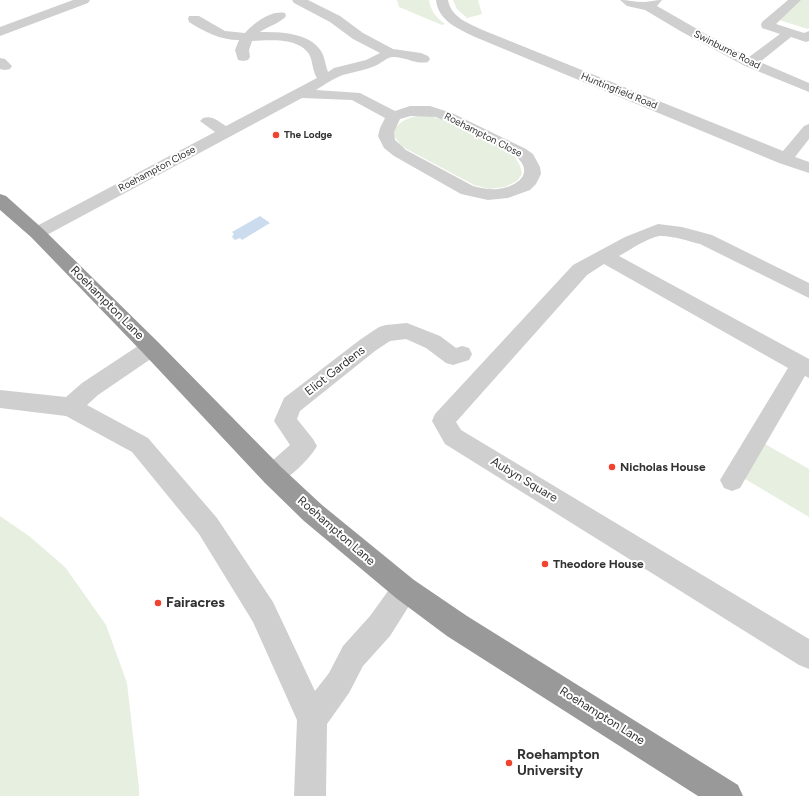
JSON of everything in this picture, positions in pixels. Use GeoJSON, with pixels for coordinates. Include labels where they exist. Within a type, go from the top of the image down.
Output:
{"type":"FeatureCollection","features":[{"type":"Feature","properties":{"kind":"highway","name":"Roehampton Lane"},"geometry":{"type":"LineString","coordinates":[[0,200],[37,233],[151,348],[273,475],[313,513],[405,589],[457,626],[727,796]]}},
{"type":"Feature","properties":{"kind":"street"},"geometry":{"type":"LineString","coordinates":[[0,32],[62,3],[84,0]]}},
{"type":"Feature","properties":{"kind":"street"},"geometry":{"type":"LineString","coordinates":[[298,0],[335,19],[358,36],[387,51],[388,53],[416,56],[423,59]]}},
{"type":"Feature","properties":{"kind":"street","name":"Huntingfield Road"},"geometry":{"type":"LineString","coordinates":[[442,0],[442,4],[448,15],[461,25],[480,34],[809,168]]}},
{"type":"Feature","properties":{"kind":"street","name":"Swinburne Road"},"geometry":{"type":"LineString","coordinates":[[626,0],[633,4],[652,3],[707,41],[750,63],[809,88]]}},
{"type":"Feature","properties":{"kind":"street"},"geometry":{"type":"LineString","coordinates":[[795,0],[767,25],[806,38],[809,35]]}},
{"type":"Feature","properties":{"kind":"street"},"geometry":{"type":"LineString","coordinates":[[243,57],[241,53],[246,40],[254,30],[264,23],[280,16]]}},
{"type":"Feature","properties":{"kind":"street"},"geometry":{"type":"LineString","coordinates":[[194,19],[217,33],[228,36],[282,37],[303,43],[313,49],[319,61],[321,73],[326,78]]}},
{"type":"Feature","properties":{"kind":"street"},"geometry":{"type":"LineString","coordinates":[[750,63],[790,32]]}},
{"type":"Feature","properties":{"kind":"street"},"geometry":{"type":"LineString","coordinates":[[355,96],[350,84],[354,60],[371,43]]}},
{"type":"Feature","properties":{"kind":"street"},"geometry":{"type":"LineString","coordinates":[[354,60],[370,63],[388,53]]}},
{"type":"Feature","properties":{"kind":"street","name":"Roehampton Close"},"geometry":{"type":"LineString","coordinates":[[37,233],[177,151],[226,133],[299,94],[339,71],[354,60]]}},
{"type":"Feature","properties":{"kind":"street"},"geometry":{"type":"LineString","coordinates":[[299,94],[355,96],[394,116]]}},
{"type":"Feature","properties":{"kind":"street","name":"Roehampton Close"},"geometry":{"type":"LineString","coordinates":[[410,111],[430,111],[455,119],[520,152],[531,164],[533,172],[531,179],[524,186],[513,192],[502,194],[490,195],[467,190],[390,146],[385,137],[386,128],[394,116],[410,111]]}},
{"type":"Feature","properties":{"kind":"street"},"geometry":{"type":"LineString","coordinates":[[208,121],[226,133]]}},
{"type":"Feature","properties":{"kind":"street"},"geometry":{"type":"LineString","coordinates":[[785,158],[809,129]]}},
{"type":"Feature","properties":{"kind":"street","name":"Aubyn Square"},"geometry":{"type":"LineString","coordinates":[[809,291],[706,240],[682,233],[658,230],[631,241],[580,270],[442,421],[453,437],[809,655]]}},
{"type":"Feature","properties":{"kind":"street"},"geometry":{"type":"LineString","coordinates":[[604,256],[805,367],[732,480]]}},
{"type":"Feature","properties":{"kind":"street","name":"Eliot Gardens"},"geometry":{"type":"LineString","coordinates":[[273,475],[305,446],[285,421],[292,404],[368,344],[386,333],[407,331],[433,342],[453,356],[462,354]]}},
{"type":"Feature","properties":{"kind":"street"},"geometry":{"type":"LineString","coordinates":[[70,407],[90,389],[151,348]]}},
{"type":"Feature","properties":{"kind":"street"},"geometry":{"type":"LineString","coordinates":[[0,399],[70,407],[140,445],[208,526],[263,612],[312,719],[310,796]]}},
{"type":"Feature","properties":{"kind":"street"},"geometry":{"type":"LineString","coordinates":[[312,719],[338,683],[353,656],[380,626],[405,589]]}},
{"type":"Feature","properties":{"kind":"green space"},"geometry":{"type":"Polygon","coordinates":[[[397,0],[429,0],[434,14],[445,24],[442,25],[399,7],[397,0]]]}},
{"type":"Feature","properties":{"kind":"green space"},"geometry":{"type":"Polygon","coordinates":[[[453,0],[478,0],[482,14],[467,18],[457,9],[453,0]]]}},
{"type":"Feature","properties":{"kind":"green space"},"geometry":{"type":"Polygon","coordinates":[[[800,0],[809,0],[808,29],[779,20],[800,0]]]}},
{"type":"Feature","properties":{"kind":"green space"},"geometry":{"type":"Polygon","coordinates":[[[418,116],[430,116],[440,119],[514,155],[520,166],[522,174],[517,181],[505,187],[489,189],[474,185],[401,146],[393,134],[397,126],[402,121],[418,116]]]}},
{"type":"Feature","properties":{"kind":"green space"},"geometry":{"type":"Polygon","coordinates":[[[765,444],[809,469],[809,517],[745,479],[765,444]]]}},
{"type":"Feature","properties":{"kind":"green space"},"geometry":{"type":"Polygon","coordinates":[[[0,516],[29,536],[65,567],[106,625],[127,683],[139,796],[0,796],[0,516]]]}},
{"type":"Feature","properties":{"kind":"water"},"geometry":{"type":"Polygon","coordinates":[[[260,216],[270,223],[242,240],[240,238],[235,240],[232,237],[234,234],[232,232],[260,216]]]}},
{"type":"Feature","properties":{"kind":"place","name":"The Lodge"},"geometry":{"type":"Point","coordinates":[276,135]}},
{"type":"Feature","properties":{"kind":"place","name":"Nicholas House"},"geometry":{"type":"Point","coordinates":[612,467]}},
{"type":"Feature","properties":{"kind":"place","name":"Theodore House"},"geometry":{"type":"Point","coordinates":[545,564]}},
{"type":"Feature","properties":{"kind":"place","name":"Fairacres"},"geometry":{"type":"Point","coordinates":[158,603]}},
{"type":"Feature","properties":{"kind":"place","name":"Roehampton University"},"geometry":{"type":"Point","coordinates":[509,763]}}]}
